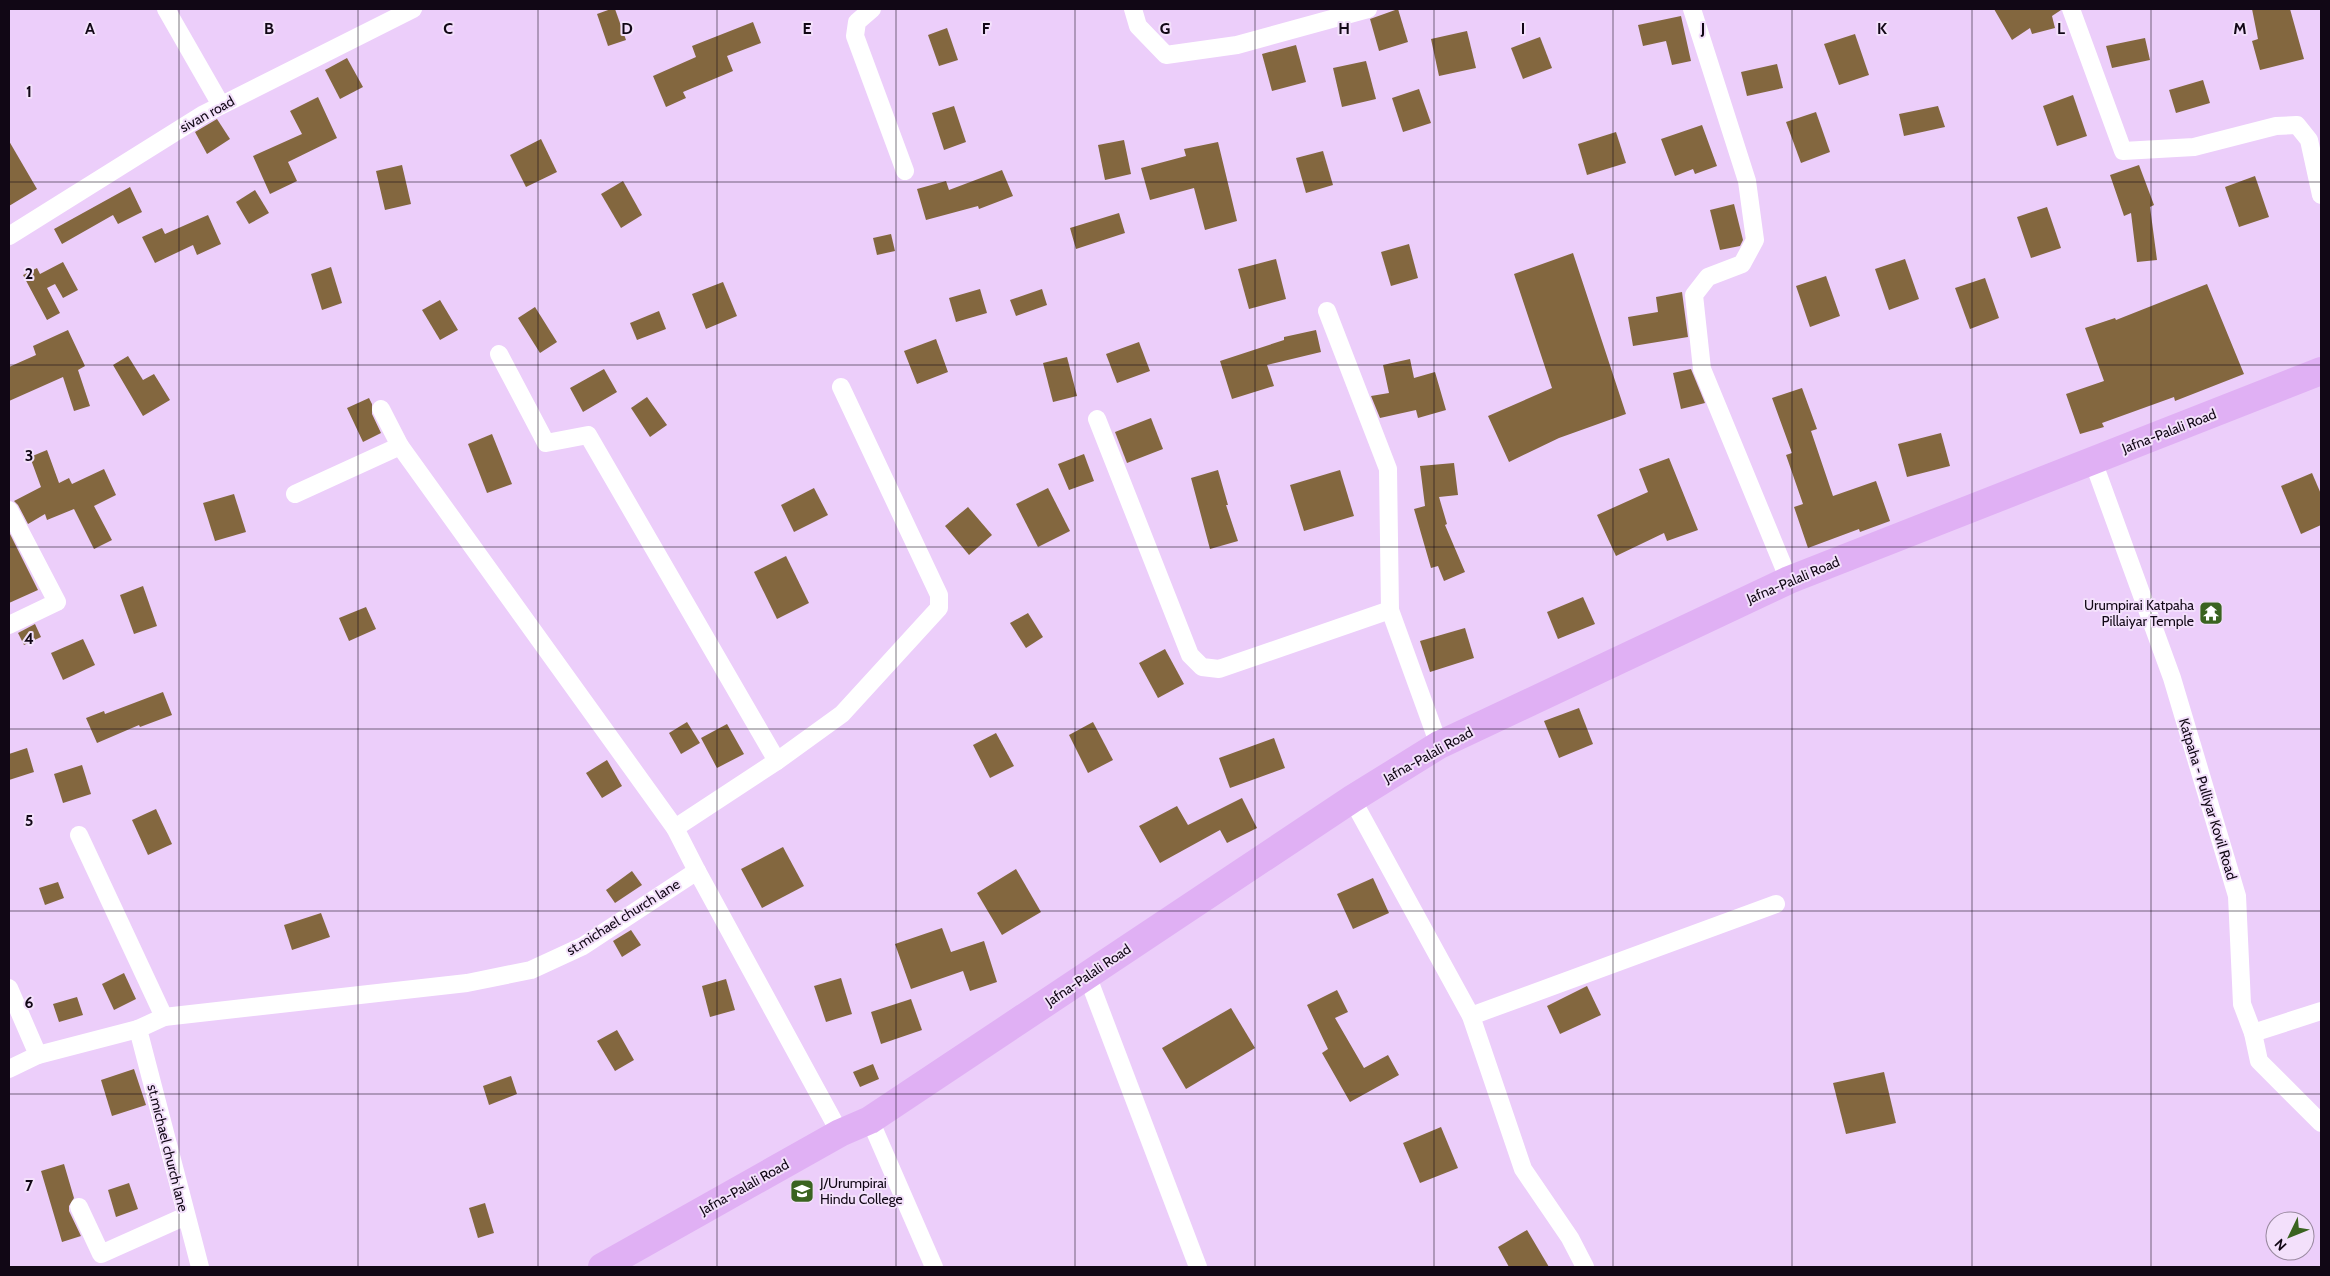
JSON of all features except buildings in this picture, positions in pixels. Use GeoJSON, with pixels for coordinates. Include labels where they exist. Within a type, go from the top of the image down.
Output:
{"type":"FeatureCollection","features":[{"type":"Feature","properties":{"kind":"main road","name":"Jafna-Palali Road"},"geometry":{"type":"LineString","coordinates":[[602,1267],[840,1133],[870,1120],[1352,798],[1439,745],[1789,580],[2321,371]]}},
{"type":"Feature","properties":{"kind":"street"},"geometry":{"type":"LineString","coordinates":[[166,9],[221,105]]}},
{"type":"Feature","properties":{"kind":"street","name":"sivan road"},"geometry":{"type":"LineString","coordinates":[[9,236],[204,114],[413,9]]}},
{"type":"Feature","properties":{"kind":"street"},"geometry":{"type":"LineString","coordinates":[[872,9],[857,22],[855,36],[905,171]]}},
{"type":"Feature","properties":{"kind":"street"},"geometry":{"type":"LineString","coordinates":[[1133,9],[1138,26],[1166,55],[1237,45],[1368,9]]}},
{"type":"Feature","properties":{"kind":"street"},"geometry":{"type":"LineString","coordinates":[[1692,9],[1747,182],[1755,240],[1742,264],[1708,277],[1694,295],[1702,369],[1789,580]]}},
{"type":"Feature","properties":{"kind":"street"},"geometry":{"type":"LineString","coordinates":[[2071,9],[2122,151],[2194,147],[2276,126],[2297,125],[2309,140],[2321,195]]}},
{"type":"Feature","properties":{"kind":"street"},"geometry":{"type":"LineString","coordinates":[[1327,311],[1388,470],[1390,610],[1439,745]]}},
{"type":"Feature","properties":{"kind":"street"},"geometry":{"type":"LineString","coordinates":[[499,354],[546,443],[588,435],[777,761]]}},
{"type":"Feature","properties":{"kind":"street"},"geometry":{"type":"LineString","coordinates":[[675,828],[777,761],[842,714],[939,608],[938,595],[841,387]]}},
{"type":"Feature","properties":{"kind":"street"},"geometry":{"type":"LineString","coordinates":[[381,409],[400,446],[675,828],[840,1133]]}},
{"type":"Feature","properties":{"kind":"street"},"geometry":{"type":"LineString","coordinates":[[1097,419],[1190,655],[1202,667],[1219,668],[1390,610]]}},
{"type":"Feature","properties":{"kind":"street"},"geometry":{"type":"LineString","coordinates":[[295,494],[400,446]]}},
{"type":"Feature","properties":{"kind":"street","name":"Katpaha - Pulliyar Kovil Road"},"geometry":{"type":"LineString","coordinates":[[2093,461],[2172,678],[2238,896],[2242,1004],[2253,1033],[2259,1061],[2321,1123]]}},
{"type":"Feature","properties":{"kind":"street"},"geometry":{"type":"LineString","coordinates":[[9,510],[57,602],[9,625]]}},
{"type":"Feature","properties":{"kind":"street"},"geometry":{"type":"LineString","coordinates":[[1352,798],[1471,1016],[1523,1169],[1570,1238],[1586,1267]]}},
{"type":"Feature","properties":{"kind":"street"},"geometry":{"type":"LineString","coordinates":[[79,835],[164,1017]]}},
{"type":"Feature","properties":{"kind":"street","name":"st.michael church lane"},"geometry":{"type":"LineString","coordinates":[[9,1069],[38,1055],[138,1029],[164,1017],[467,984],[531,970],[583,946],[697,871]]}},
{"type":"Feature","properties":{"kind":"street"},"geometry":{"type":"LineString","coordinates":[[1471,1016],[1776,904]]}},
{"type":"Feature","properties":{"kind":"street"},"geometry":{"type":"LineString","coordinates":[[1087,975],[1198,1267]]}},
{"type":"Feature","properties":{"kind":"street"},"geometry":{"type":"LineString","coordinates":[[9,988],[38,1055]]}},
{"type":"Feature","properties":{"kind":"street"},"geometry":{"type":"LineString","coordinates":[[2253,1033],[2321,1011]]}},
{"type":"Feature","properties":{"kind":"street","name":"st.michael church lane"},"geometry":{"type":"LineString","coordinates":[[138,1029],[200,1267]]}},
{"type":"Feature","properties":{"kind":"street"},"geometry":{"type":"LineString","coordinates":[[870,1120],[934,1267]]}},
{"type":"Feature","properties":{"kind":"street"},"geometry":{"type":"LineString","coordinates":[[79,1207],[103,1260],[186,1216]]}},
{"type":"Feature","properties":{"kind":"place","name":"Urumpirai Katpaha Pillaiyar Temple"},"geometry":{"type":"Point","coordinates":[2211,613]}},
{"type":"Feature","properties":{"kind":"place","name":"J/Urumpirai Hindu College"},"geometry":{"type":"Point","coordinates":[802,1191]}}]}
